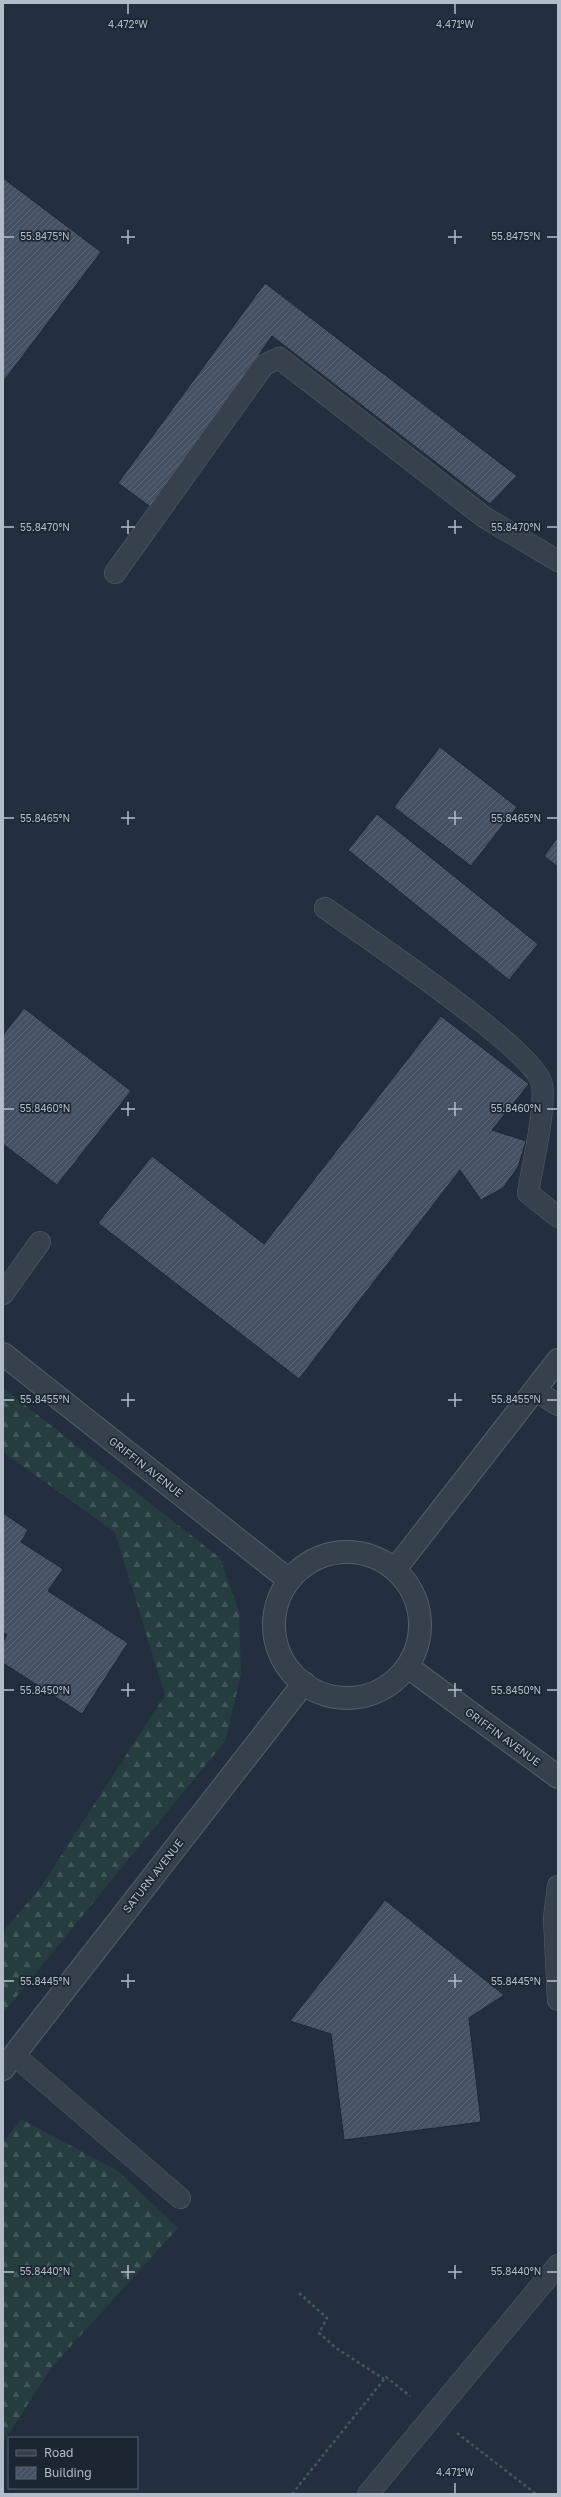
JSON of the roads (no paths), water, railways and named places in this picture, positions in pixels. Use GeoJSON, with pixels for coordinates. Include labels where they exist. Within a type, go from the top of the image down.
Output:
{"type":"FeatureCollection","features":[{"type":"Feature","properties":{"kind":"street","name":"GRIFFIN AVENUE"},"geometry":{"type":"LineString","coordinates":[[3,1354],[289,1580]]}},
{"type":"Feature","properties":{"kind":"street"},"geometry":{"type":"LineString","coordinates":[[396,1568],[558,1360]]}},
{"type":"Feature","properties":{"kind":"street"},"geometry":{"type":"LineString","coordinates":[[337,1552],[369,1554],[396,1568],[410,1588],[419,1611],[419,1637],[408,1667],[394,1682],[376,1692],[352,1697],[327,1694],[304,1684],[293,1674],[280,1653],[274,1628],[277,1603],[289,1580],[312,1560],[337,1552]]}},
{"type":"Feature","properties":{"kind":"street","name":"GRIFFIN AVENUE"},"geometry":{"type":"LineString","coordinates":[[408,1667],[558,1778]]}},
{"type":"Feature","properties":{"kind":"street","name":"SATURN AVENUE"},"geometry":{"type":"LineString","coordinates":[[8,2062],[304,1684]]}},
{"type":"Feature","properties":{"kind":"lane"},"geometry":{"type":"LineString","coordinates":[[115,573],[264,365],[279,358],[484,517],[558,561]]}},
{"type":"Feature","properties":{"kind":"lane"},"geometry":{"type":"LineString","coordinates":[[325,908],[449,996],[523,1057],[542,1084],[541,1115],[528,1193],[558,1217]]}},
{"type":"Feature","properties":{"kind":"lane"},"geometry":{"type":"LineString","coordinates":[[3,1294],[40,1242]]}},
{"type":"Feature","properties":{"kind":"lane"},"geometry":{"type":"LineString","coordinates":[[535,1390],[558,1405]]}},
{"type":"Feature","properties":{"kind":"lane"},"geometry":{"type":"LineString","coordinates":[[557,1897],[558,2000]]}},
{"type":"Feature","properties":{"kind":"lane"},"geometry":{"type":"LineString","coordinates":[[8,2062],[180,2198]]}},
{"type":"Feature","properties":{"kind":"lane"},"geometry":{"type":"LineString","coordinates":[[368,2494],[558,2265]]}}]}
